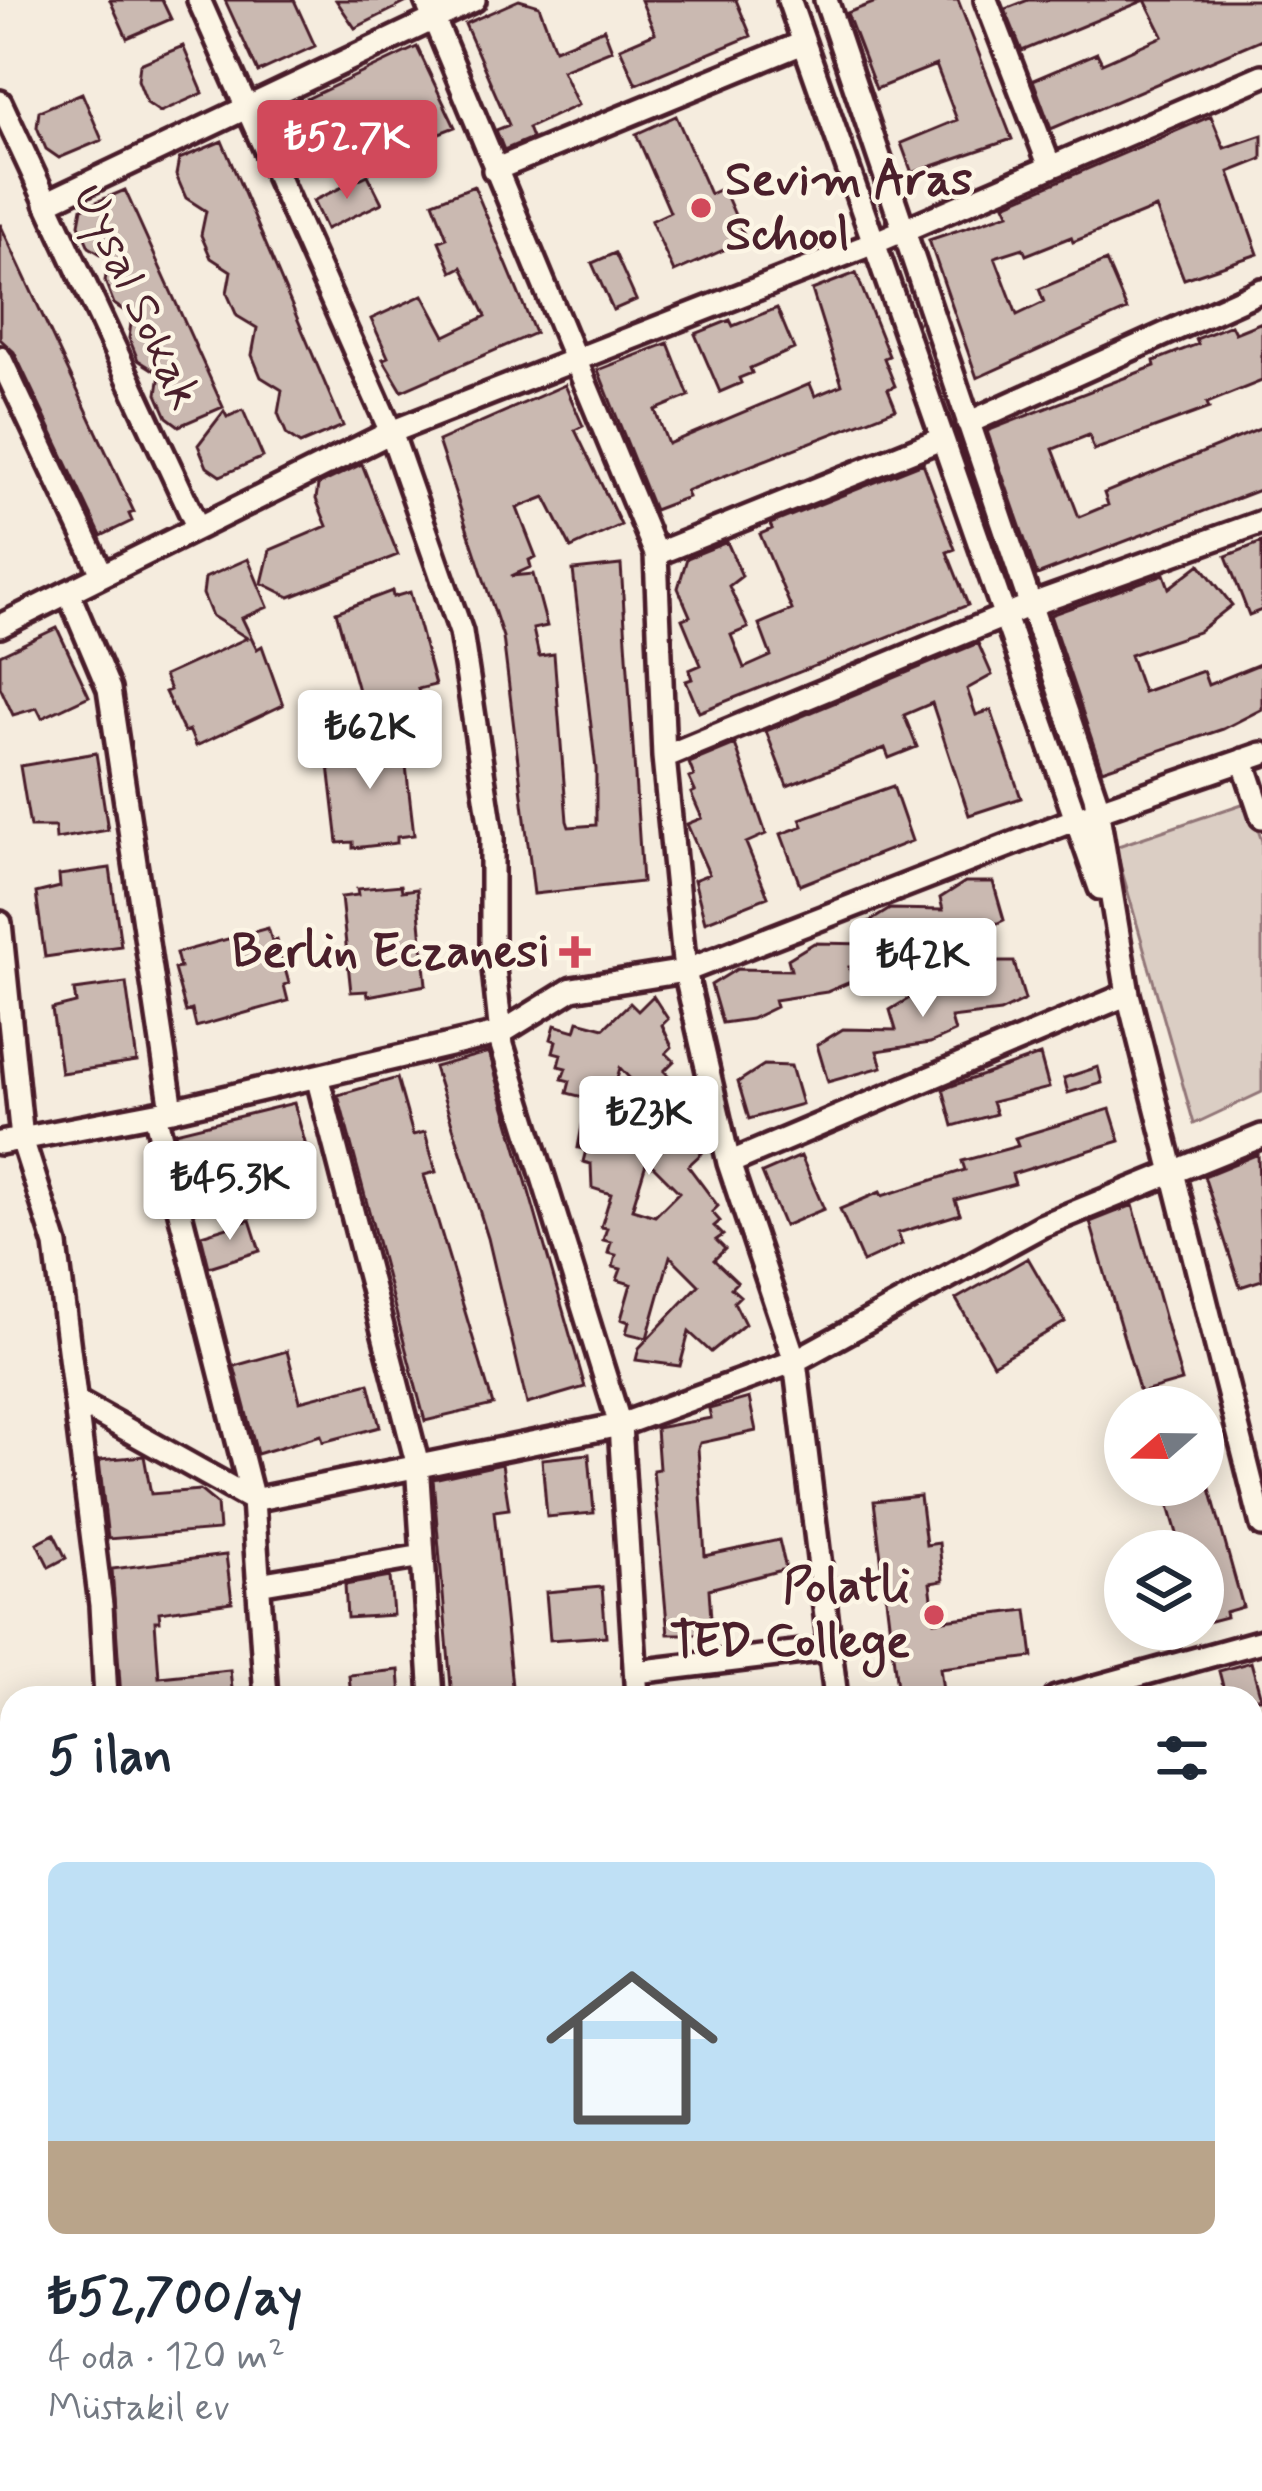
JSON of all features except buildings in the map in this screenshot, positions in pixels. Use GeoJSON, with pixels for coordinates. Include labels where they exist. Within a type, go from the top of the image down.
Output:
{"type":"FeatureCollection","features":[{"type":"Feature","properties":{"kind":"street"},"geometry":{"type":"LineString","coordinates":[[199,0],[391,432],[461,632],[492,836],[492,949],[500,1033],[620,1424],[637,1686]]}},
{"type":"Feature","properties":{"kind":"street"},"geometry":{"type":"LineString","coordinates":[[46,202],[429,9],[474,0]]}},
{"type":"Feature","properties":{"kind":"street"},"geometry":{"type":"LineString","coordinates":[[789,0],[1072,820],[1111,915]]}},
{"type":"Feature","properties":{"kind":"street"},"geometry":{"type":"LineString","coordinates":[[826,0],[1033,604],[1097,811],[1128,994],[1262,1525]]}},
{"type":"Feature","properties":{"kind":"street"},"geometry":{"type":"LineString","coordinates":[[992,2],[1049,164]]}},
{"type":"Feature","properties":{"kind":"street"},"geometry":{"type":"LineString","coordinates":[[429,9],[656,554],[664,757],[685,971],[729,1163],[795,1361],[834,1686]]}},
{"type":"Feature","properties":{"kind":"street"},"geometry":{"type":"LineString","coordinates":[[494,170],[803,43]]}},
{"type":"Feature","properties":{"kind":"street"},"geometry":{"type":"LineString","coordinates":[[0,626],[391,432],[874,243],[1262,76]]}},
{"type":"Feature","properties":{"kind":"street","name":"Uysal Sokak"},"geometry":{"type":"LineString","coordinates":[[0,102],[197,526]]}},
{"type":"Feature","properties":{"kind":"street"},"geometry":{"type":"LineString","coordinates":[[968,423],[1262,290]]}},
{"type":"Feature","properties":{"kind":"street"},"geometry":{"type":"LineString","coordinates":[[0,358],[102,574]]}},
{"type":"Feature","properties":{"kind":"street"},"geometry":{"type":"LineString","coordinates":[[656,554],[941,439]]}},
{"type":"Feature","properties":{"kind":"street"},"geometry":{"type":"LineString","coordinates":[[664,757],[1033,604],[1262,522]]}},
{"type":"Feature","properties":{"kind":"street"},"geometry":{"type":"LineString","coordinates":[[68,592],[109,688],[163,1112],[253,1499],[265,1686]]}},
{"type":"Feature","properties":{"kind":"street"},"geometry":{"type":"LineString","coordinates":[[11,1141],[163,1112],[500,1033],[572,988],[685,971],[1072,820],[1252,757],[1262,817]]}},
{"type":"Feature","properties":{"kind":"street"},"geometry":{"type":"LineString","coordinates":[[0,922],[11,1141],[56,1245],[101,1605],[105,1686]]}},
{"type":"Feature","properties":{"kind":"street"},"geometry":{"type":"LineString","coordinates":[[729,1163],[1128,994]]}},
{"type":"Feature","properties":{"kind":"street"},"geometry":{"type":"LineString","coordinates":[[317,1076],[417,1462],[431,1686]]}},
{"type":"Feature","properties":{"kind":"street"},"geometry":{"type":"LineString","coordinates":[[76,1401],[253,1499],[620,1424],[795,1361],[1041,1226],[1262,1136]]}},
{"type":"Feature","properties":{"kind":"street"},"geometry":{"type":"LineString","coordinates":[[259,1584],[423,1556]]}},
{"type":"Feature","properties":{"kind":"street"},"geometry":{"type":"LineString","coordinates":[[1099,1686],[1262,1641]]}},
{"type":"Feature","properties":{"kind":"street"},"geometry":{"type":"LineString","coordinates":[[636,1672],[827,1649]]}},
{"type":"Feature","properties":{"kind":"shaded area"},"geometry":{"type":"Polygon","coordinates":[[[1248,802],[1262,841],[1262,1092],[1194,1124],[1115,847],[1248,802]]]}},
{"type":"Feature","properties":{"kind":"place","name":"Sevim Aras School"},"geometry":{"type":"Point","coordinates":[701,208]}},
{"type":"Feature","properties":{"kind":"place","name":"Berlin Eczanesi"},"geometry":{"type":"Point","coordinates":[575,952]}},
{"type":"Feature","properties":{"kind":"place","name":"Polatli TED College"},"geometry":{"type":"Point","coordinates":[934,1615]}}]}
